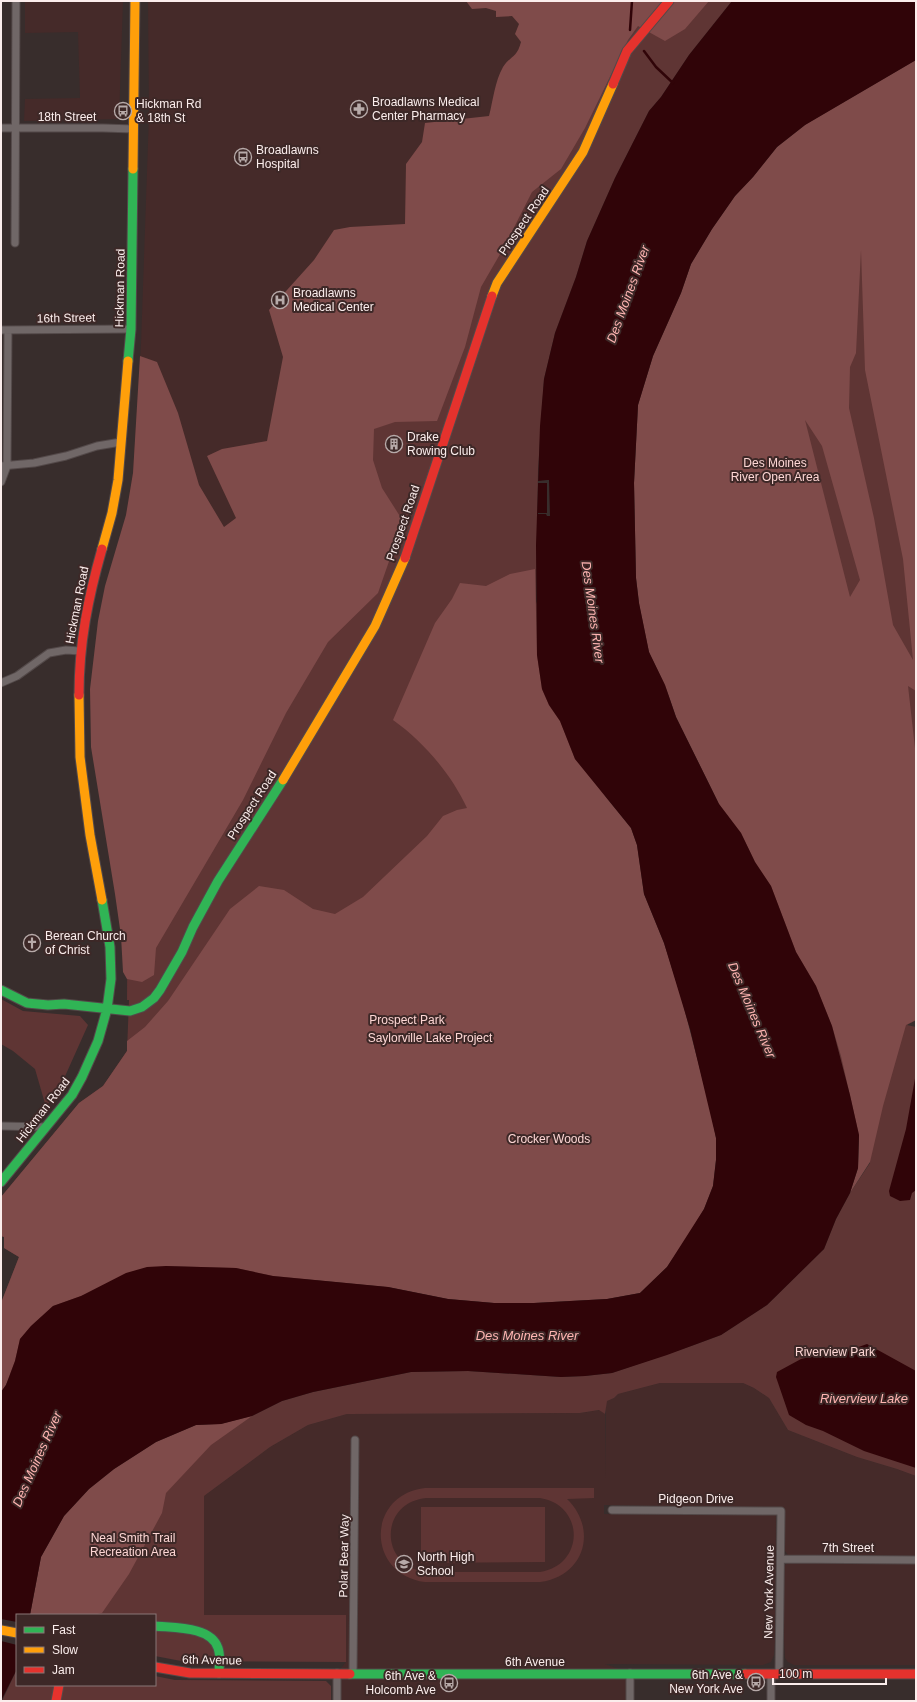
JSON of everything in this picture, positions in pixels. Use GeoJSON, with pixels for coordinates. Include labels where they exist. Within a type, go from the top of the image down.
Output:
{"type":"FeatureCollection","features":[{"type":"Feature","properties":{"kind":"main road","name":"Hickman Road"},"geometry":{"type":"LineString","coordinates":[[1,1182],[72,1095],[82,1077],[98,1041],[107,1009],[111,979],[110,947],[90,835],[80,757],[79,679],[80,651],[89,594],[112,513],[118,480],[131,329],[135,1]]}},
{"type":"Feature","properties":{"kind":"main road","name":"Prospect Road"},"geometry":{"type":"LineString","coordinates":[[1,990],[27,1003],[48,1005],[64,1004],[130,1011],[142,1007],[154,998],[160,990],[182,952],[193,927],[218,881],[286,776],[375,626],[405,558],[491,297],[497,283],[583,152],[627,51],[669,1]]}},
{"type":"Feature","properties":{"kind":"main road"},"geometry":{"type":"LineString","coordinates":[[156,1626],[200,1631],[213,1638],[218,1649],[219,1673]]}},
{"type":"Feature","properties":{"kind":"main road"},"geometry":{"type":"LineString","coordinates":[[1,1630],[16,1633]]}},
{"type":"Feature","properties":{"kind":"main road","name":"6th Avenue"},"geometry":{"type":"LineString","coordinates":[[156,1667],[190,1672],[219,1673],[353,1673],[422,1675],[630,1673],[916,1674]]}},
{"type":"Feature","properties":{"kind":"main road"},"geometry":{"type":"LineString","coordinates":[[56,1701],[59,1686]]}},
{"type":"Feature","properties":{"kind":"street"},"geometry":{"type":"LineString","coordinates":[[15,242],[16,1]]}},
{"type":"Feature","properties":{"kind":"street","name":"18th Street"},"geometry":{"type":"LineString","coordinates":[[1,128],[134,129]]}},
{"type":"Feature","properties":{"kind":"street","name":"16th Street"},"geometry":{"type":"LineString","coordinates":[[4,330],[131,329]]}},
{"type":"Feature","properties":{"kind":"street"},"geometry":{"type":"LineString","coordinates":[[1,482],[4,466],[4,330]]}},
{"type":"Feature","properties":{"kind":"street"},"geometry":{"type":"LineString","coordinates":[[4,466],[34,463],[66,456],[97,446],[121,442]]}},
{"type":"Feature","properties":{"kind":"street"},"geometry":{"type":"LineString","coordinates":[[1,683],[17,676],[49,653],[66,650],[80,651]]}},
{"type":"Feature","properties":{"kind":"street"},"geometry":{"type":"LineString","coordinates":[[1,1126],[46,1127]]}},
{"type":"Feature","properties":{"kind":"street","name":"Polar Bear Way"},"geometry":{"type":"LineString","coordinates":[[353,1673],[355,1440]]}},
{"type":"Feature","properties":{"kind":"street","name":"Pidgeon Drive"},"geometry":{"type":"LineString","coordinates":[[612,1510],[780,1511]]}},
{"type":"Feature","properties":{"kind":"street","name":"New York Avenue"},"geometry":{"type":"LineString","coordinates":[[771,1701],[775,1674],[780,1559],[780,1511]]}},
{"type":"Feature","properties":{"kind":"street","name":"7th Street"},"geometry":{"type":"LineString","coordinates":[[780,1559],[916,1560]]}},
{"type":"Feature","properties":{"kind":"street"},"geometry":{"type":"LineString","coordinates":[[337,1673],[337,1701]]}},
{"type":"Feature","properties":{"kind":"street"},"geometry":{"type":"LineString","coordinates":[[630,1673],[630,1701]]}},
{"type":"Feature","properties":{"kind":"shaded area"},"geometry":{"type":"Polygon","coordinates":[[[25,1],[123,1],[119,119],[24,121],[25,99],[80,98],[78,32],[25,33],[25,1]]]}},
{"type":"Feature","properties":{"kind":"shaded area","name":"Broadlawns Medical Center"},"geometry":{"type":"Polygon","coordinates":[[[148,1],[567,1],[370,582],[126,515],[133,473],[141,344],[149,115],[148,1]]]}},
{"type":"Feature","properties":{"kind":"shaded area","name":"North High School"},"geometry":{"type":"Polygon","coordinates":[[[660,1383],[743,1383],[769,1398],[788,1430],[857,1457],[916,1476],[916,1556],[788,1555],[785,1551],[785,1508],[604,1505],[604,1514],[776,1515],[775,1641],[774,1655],[771,1662],[763,1665],[605,1664],[630,1673],[630,1701],[337,1701],[337,1673],[346,1662],[204,1615],[204,1496],[270,1447],[308,1425],[347,1414],[580,1413],[600,1410],[605,1414],[605,1478],[606,1401],[614,1398],[618,1394],[660,1383]]]}},
{"type":"Feature","properties":{"kind":"shaded area"},"geometry":{"type":"Polygon","coordinates":[[[789,1563],[916,1563],[916,1665],[794,1665],[788,1662],[785,1658],[784,1639],[784,1567],[789,1563]]]}},
{"type":"Feature","properties":{"kind":"green space"},"geometry":{"type":"Polygon","coordinates":[[[466,1],[709,1],[685,29],[665,41],[638,26],[628,40],[585,128],[561,169],[532,192],[503,249],[481,287],[465,347],[437,421],[395,422],[374,429],[373,460],[382,488],[403,521],[378,593],[328,642],[286,713],[243,800],[156,948],[154,975],[142,982],[127,979],[123,972],[121,936],[91,747],[90,689],[98,621],[105,586],[126,515],[133,473],[140,356],[157,362],[178,413],[199,485],[224,527],[236,518],[207,456],[222,449],[267,441],[283,357],[269,310],[314,260],[334,230],[350,227],[405,224],[406,164],[422,142],[425,123],[489,116],[500,72],[515,54],[521,42],[515,34],[519,24],[512,16],[496,17],[496,11],[486,8],[472,9],[466,1]]]}},
{"type":"Feature","properties":{"kind":"green space","name":"Prospect Park"},"geometry":{"type":"Polygon","coordinates":[[[609,1],[732,1],[689,55],[661,97],[649,111],[615,178],[587,241],[576,277],[555,333],[544,379],[538,470],[536,601],[606,799],[388,1287],[303,1279],[53,1306],[1,1392],[1,1303],[19,1257],[4,1248],[4,1237],[1,1236],[1,1197],[79,1103],[103,1086],[127,1051],[129,1000],[127,1000],[128,851],[202,780],[369,582],[370,326],[609,1]]]}},
{"type":"Feature","properties":{"kind":"green space","name":"Des Moines River Open Area"},"geometry":{"type":"Polygon","coordinates":[[[916,60],[916,1020],[907,1025],[916,1027],[916,1476],[857,1457],[788,1430],[769,1398],[743,1383],[660,1383],[618,1394],[614,1398],[607,1401],[605,1414],[599,1410],[580,1413],[347,1414],[308,1425],[270,1447],[204,1496],[204,1615],[346,1615],[346,1662],[181,1661],[156,1656],[156,1614],[31,1614],[196,1425],[221,1424],[252,1416],[282,1401],[313,1392],[411,1372],[468,1371],[561,1377],[612,1373],[721,1335],[767,1305],[824,1249],[836,1219],[850,1193],[870,1163],[719,804],[649,652],[639,603],[805,125],[916,60]]]}},
{"type":"Feature","properties":{"kind":"green space","name":"Des Moines River Open Area"},"geometry":{"type":"Polygon","coordinates":[[[916,60],[916,691],[908,686],[916,757],[916,1020],[906,1025],[883,1106],[870,1162],[850,1193],[858,1168],[859,1135],[841,1056],[832,1026],[816,986],[796,952],[771,886],[755,862],[741,833],[719,804],[676,717],[665,685],[649,652],[639,603],[636,578],[634,483],[638,405],[653,356],[681,293],[691,264],[712,229],[735,196],[753,177],[777,147],[805,125],[916,60]],[[861,250],[856,353],[850,367],[849,408],[874,518],[893,625],[913,660],[903,559],[865,370],[861,250]],[[805,420],[850,597],[860,580],[822,446],[805,420]]]}},
{"type":"Feature","properties":{"kind":"green space","name":"Crocker Woods"},"geometry":{"type":"Polygon","coordinates":[[[535,569],[537,655],[542,689],[549,705],[560,721],[575,759],[631,828],[637,845],[644,894],[664,943],[682,1000],[711,1112],[716,1138],[716,1160],[713,1186],[704,1209],[688,1236],[667,1267],[640,1293],[607,1299],[534,1303],[494,1303],[448,1299],[388,1287],[273,1276],[236,1268],[166,1266],[53,1306],[31,1326],[20,1339],[15,1361],[6,1385],[1,1392],[1,1303],[19,1257],[4,1248],[4,1237],[1,1236],[1,1197],[79,1103],[103,1086],[127,1051],[127,1041],[145,1027],[168,1001],[230,909],[259,886],[284,890],[313,909],[335,914],[363,897],[427,836],[443,816],[457,810],[467,808],[453,783],[436,760],[415,738],[393,720],[435,623],[452,599],[460,583],[486,586],[510,574],[535,569]]]}},
{"type":"Feature","properties":{"kind":"green space"},"geometry":{"type":"Polygon","coordinates":[[[1,999],[23,1011],[80,1016],[88,1025],[62,1083],[46,1107],[35,1069],[13,1051],[1,1044],[1,999]]]}},
{"type":"Feature","properties":{"kind":"green space","name":"Neal Smith Trail Recreation Area"},"geometry":{"type":"Polygon","coordinates":[[[252,1416],[211,1445],[166,1493],[162,1513],[129,1574],[102,1613],[30,1614],[41,1557],[64,1516],[89,1489],[114,1469],[156,1442],[196,1425],[221,1424],[252,1416]]]}},
{"type":"Feature","properties":{"kind":"green space"},"geometry":{"type":"Polygon","coordinates":[[[425,1488],[594,1488],[594,1498],[567,1499],[577,1511],[582,1524],[584,1537],[582,1550],[576,1561],[568,1571],[555,1578],[540,1582],[425,1582],[406,1576],[392,1565],[384,1551],[381,1535],[384,1519],[392,1505],[406,1494],[425,1488]],[[426,1498],[411,1502],[400,1511],[393,1522],[391,1535],[393,1547],[400,1559],[411,1567],[426,1572],[540,1572],[555,1567],[565,1558],[572,1547],[574,1535],[572,1523],[565,1512],[555,1503],[540,1498],[426,1498]]]}},
{"type":"Feature","properties":{"kind":"green space"},"geometry":{"type":"Polygon","coordinates":[[[421,1507],[545,1507],[545,1562],[421,1563],[421,1507]]]}},
{"type":"Feature","properties":{"kind":"green space"},"geometry":{"type":"Polygon","coordinates":[[[16,1671],[16,1686],[156,1686],[156,1676],[175,1680],[326,1681],[331,1686],[331,1701],[2,1701],[16,1671]]]}},
{"type":"Feature","properties":{"kind":"water","name":"Des Moines River"},"geometry":{"type":"Polygon","coordinates":[[[732,1],[916,1],[916,60],[805,125],[777,147],[753,177],[735,196],[712,229],[691,264],[681,293],[653,356],[638,405],[634,483],[636,578],[639,603],[649,652],[665,685],[676,717],[719,804],[741,833],[755,862],[771,886],[796,952],[816,986],[832,1026],[859,1135],[858,1168],[850,1193],[836,1219],[824,1249],[767,1305],[721,1335],[667,1355],[612,1373],[585,1376],[561,1377],[468,1371],[411,1372],[313,1392],[282,1401],[252,1416],[221,1424],[196,1425],[156,1442],[114,1469],[89,1489],[64,1516],[41,1557],[30,1614],[16,1614],[16,1671],[1,1701],[1,1392],[6,1385],[15,1361],[20,1339],[31,1326],[53,1306],[81,1296],[126,1273],[147,1267],[166,1266],[236,1268],[273,1276],[388,1287],[448,1299],[494,1303],[534,1303],[607,1299],[640,1293],[667,1267],[704,1209],[713,1186],[716,1160],[716,1138],[690,1029],[664,943],[644,894],[637,845],[631,828],[575,759],[560,721],[549,705],[542,689],[537,655],[536,545],[540,426],[544,379],[555,333],[576,277],[587,241],[615,178],[649,111],[661,97],[689,55],[732,1]]]}},
{"type":"Feature","properties":{"kind":"water"},"geometry":{"type":"Polygon","coordinates":[[[916,1073],[916,1190],[912,1193],[910,1200],[900,1201],[890,1196],[889,1191],[906,1129],[916,1073]]]}},
{"type":"Feature","properties":{"kind":"water","name":"Riverview Lake"},"geometry":{"type":"Polygon","coordinates":[[[867,1344],[916,1371],[916,1468],[864,1451],[823,1431],[806,1425],[789,1415],[776,1377],[777,1372],[801,1359],[827,1353],[850,1350],[867,1344]]]}},
{"type":"Feature","properties":{"kind":"pier"},"geometry":{"type":"Polygon","coordinates":[[[549,480],[550,516],[547,516],[546,514],[538,513],[547,513],[547,483],[538,483],[538,481],[549,480]]]}},
{"type":"Feature","properties":{"kind":"pier"},"geometry":{"type":"Polygon","coordinates":[[[1,1619],[16,1622],[16,1645],[1,1641],[1,1619]]]}},
{"type":"Feature","properties":{"kind":"waterway"},"geometry":{"type":"LineString","coordinates":[[630,30],[632,1]]}},
{"type":"Feature","properties":{"kind":"waterway"},"geometry":{"type":"LineString","coordinates":[[644,51],[656,67],[673,83]]}},
{"type":"Feature","properties":{"kind":"traffic: fast"},"geometry":{"type":"LineString","coordinates":[[128,361],[131,329],[133,169]]}},
{"type":"Feature","properties":{"kind":"traffic: fast"},"geometry":{"type":"LineString","coordinates":[[1,990],[27,1003],[48,1005],[64,1004],[130,1011],[142,1007],[154,998],[160,990],[182,952],[193,927],[218,881],[283,780]]}},
{"type":"Feature","properties":{"kind":"traffic: fast"},"geometry":{"type":"LineString","coordinates":[[1,1182],[72,1095],[82,1077],[98,1041],[107,1009],[111,979],[110,947],[102,900]]}},
{"type":"Feature","properties":{"kind":"traffic: fast"},"geometry":{"type":"LineString","coordinates":[[156,1626],[181,1628],[200,1632],[208,1636],[214,1641],[219,1651],[219,1673]]}},
{"type":"Feature","properties":{"kind":"traffic: fast"},"geometry":{"type":"LineString","coordinates":[[350,1674],[745,1674]]}},
{"type":"Feature","properties":{"kind":"traffic: slow"},"geometry":{"type":"LineString","coordinates":[[133,169],[135,1]]}},
{"type":"Feature","properties":{"kind":"traffic: slow"},"geometry":{"type":"LineString","coordinates":[[492,296],[497,283],[583,152],[613,84]]}},
{"type":"Feature","properties":{"kind":"traffic: slow"},"geometry":{"type":"LineString","coordinates":[[102,549],[112,513],[118,480],[128,361]]}},
{"type":"Feature","properties":{"kind":"traffic: slow"},"geometry":{"type":"LineString","coordinates":[[283,780],[375,626],[405,558]]}},
{"type":"Feature","properties":{"kind":"traffic: slow"},"geometry":{"type":"LineString","coordinates":[[79,695],[80,757],[90,835],[102,900]]}},
{"type":"Feature","properties":{"kind":"traffic: slow"},"geometry":{"type":"LineString","coordinates":[[1,1630],[16,1633]]}},
{"type":"Feature","properties":{"kind":"traffic: jam"},"geometry":{"type":"LineString","coordinates":[[613,84],[627,51],[669,1]]}},
{"type":"Feature","properties":{"kind":"traffic: jam"},"geometry":{"type":"LineString","coordinates":[[405,558],[492,296]]}},
{"type":"Feature","properties":{"kind":"traffic: jam"},"geometry":{"type":"LineString","coordinates":[[79,695],[79,676],[85,621],[92,585],[102,549]]}},
{"type":"Feature","properties":{"kind":"traffic: jam"},"geometry":{"type":"LineString","coordinates":[[156,1667],[190,1673],[350,1674]]}},
{"type":"Feature","properties":{"kind":"traffic: jam"},"geometry":{"type":"LineString","coordinates":[[745,1674],[916,1674]]}},
{"type":"Feature","properties":{"kind":"traffic: jam"},"geometry":{"type":"LineString","coordinates":[[56,1701],[59,1686]]}},
{"type":"Feature","properties":{"kind":"place","name":"Broadlawns Medical Center Pharmacy"},"geometry":{"type":"Point","coordinates":[359,109]}},
{"type":"Feature","properties":{"kind":"place","name":"Hickman Rd & 18th St"},"geometry":{"type":"Point","coordinates":[123,111]}},
{"type":"Feature","properties":{"kind":"place","name":"Broadlawns Hospital"},"geometry":{"type":"Point","coordinates":[243,157]}},
{"type":"Feature","properties":{"kind":"place","name":"Broadlawns Medical Center"},"geometry":{"type":"Point","coordinates":[280,300]}},
{"type":"Feature","properties":{"kind":"place","name":"Drake Rowing Club"},"geometry":{"type":"Point","coordinates":[394,444]}},
{"type":"Feature","properties":{"kind":"place","name":"Berean Church of Christ"},"geometry":{"type":"Point","coordinates":[32,943]}},
{"type":"Feature","properties":{"kind":"place","name":"North High School"},"geometry":{"type":"Point","coordinates":[404,1564]}},
{"type":"Feature","properties":{"kind":"place","name":"6th Ave & New York Ave"},"geometry":{"type":"Point","coordinates":[756,1682]}},
{"type":"Feature","properties":{"kind":"place","name":"6th Ave & Holcomb Ave"},"geometry":{"type":"Point","coordinates":[449,1683]}},
{"type":"Feature","properties":{"kind":"park label","name":"Saylorville Lake Project"},"geometry":{"type":"Point","coordinates":[430,1038]}},
{"type":"Feature","properties":{"kind":"park label","name":"Riverview Park"},"geometry":{"type":"Point","coordinates":[835,1352]}}]}
